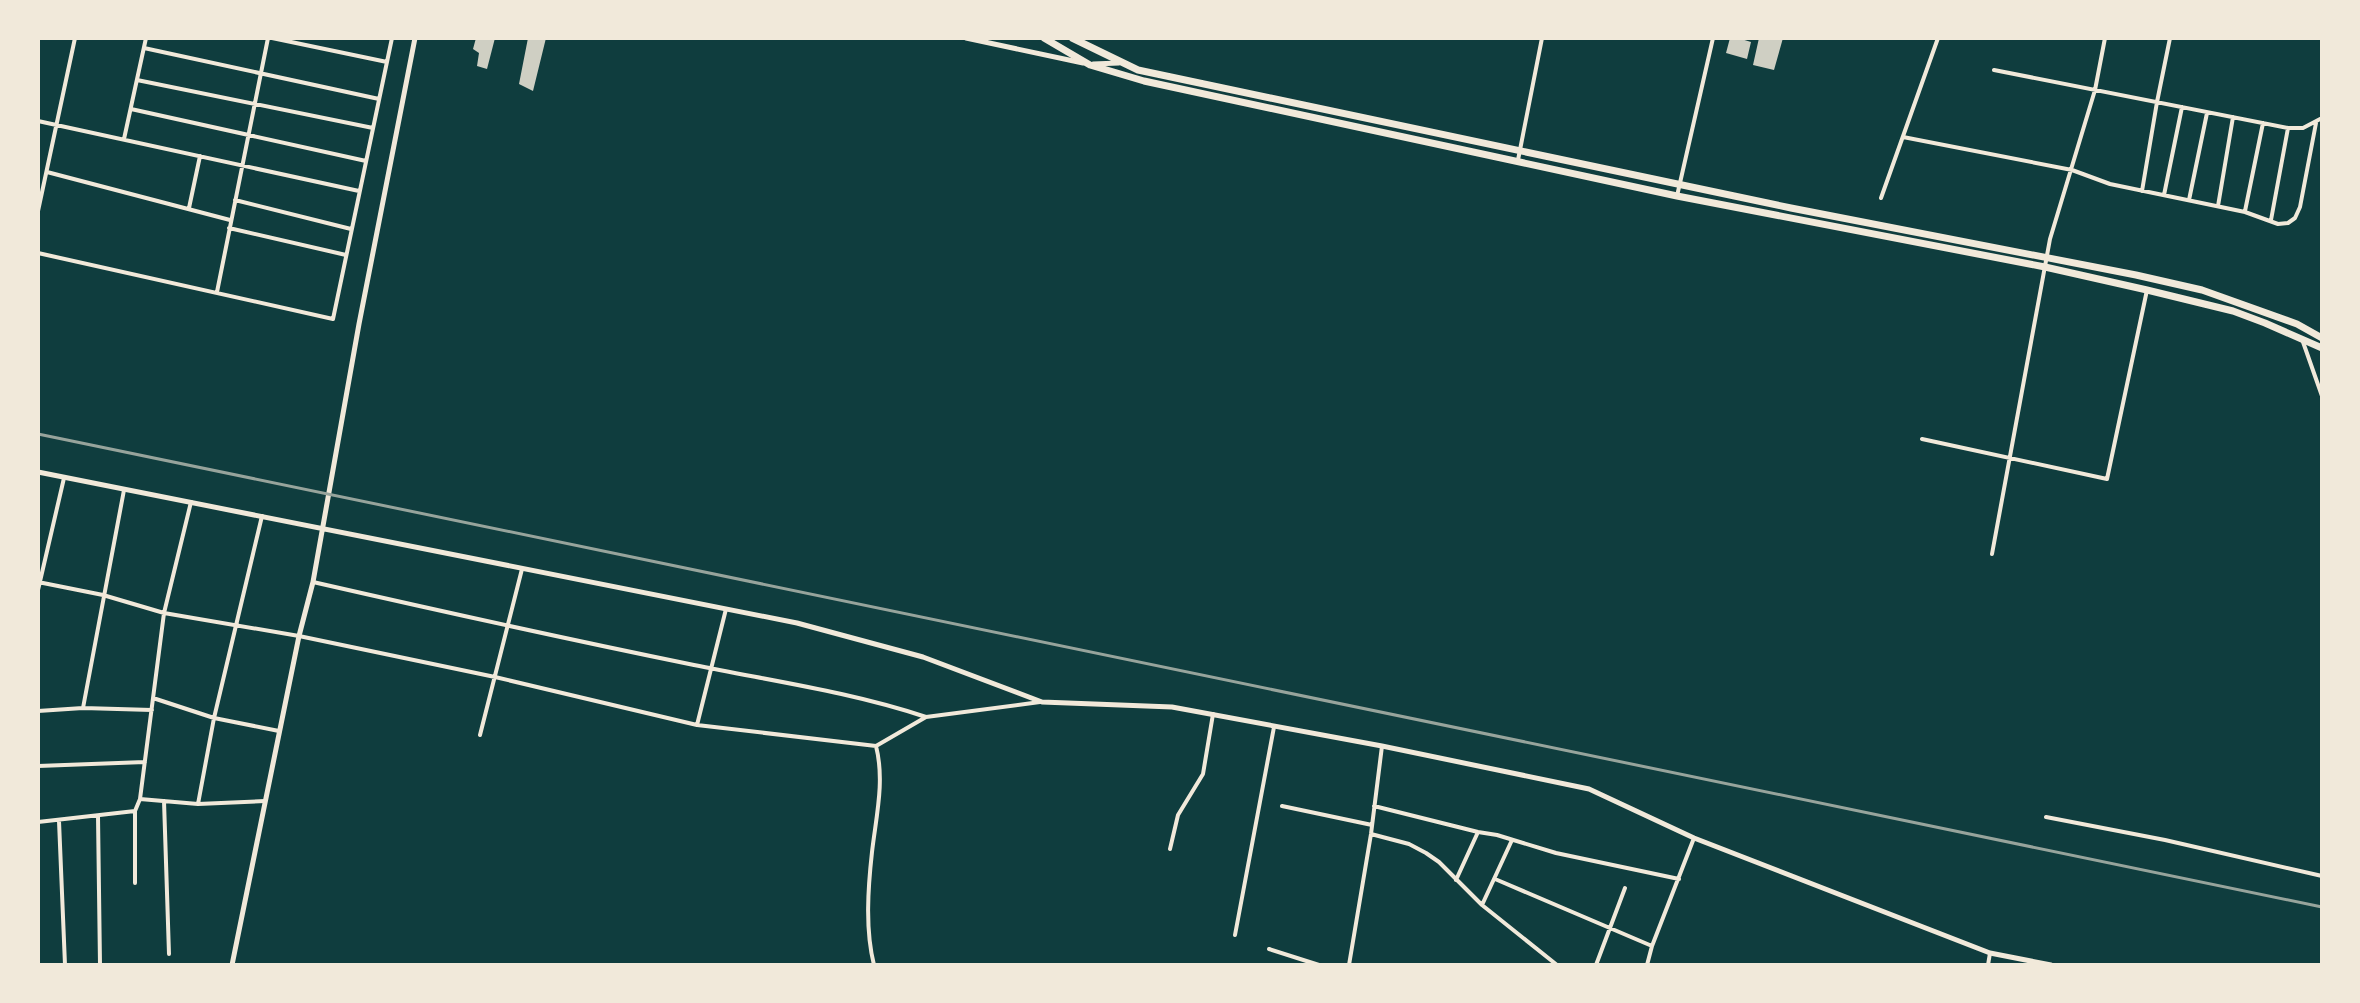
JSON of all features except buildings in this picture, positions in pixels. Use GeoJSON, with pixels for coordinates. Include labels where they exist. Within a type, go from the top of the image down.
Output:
{"type":"FeatureCollection","features":[{"type":"Feature","properties":{"kind":"main road"},"geometry":{"type":"LineString","coordinates":[[1044,38],[1090,65],[1144,81],[1677,196],[2045,267],[2147,290],[2233,311],[2322,348]]}},
{"type":"Feature","properties":{"kind":"main road"},"geometry":{"type":"LineString","coordinates":[[1072,38],[1138,70],[1680,185],[2047,256],[2202,290],[2297,324],[2322,338]]}},
{"type":"Feature","properties":{"kind":"street"},"geometry":{"type":"LineString","coordinates":[[38,211],[75,38]]}},
{"type":"Feature","properties":{"kind":"street"},"geometry":{"type":"LineString","coordinates":[[124,139],[146,38]]}},
{"type":"Feature","properties":{"kind":"street"},"geometry":{"type":"LineString","coordinates":[[217,292],[241,165],[270,38],[387,62]]}},
{"type":"Feature","properties":{"kind":"street"},"geometry":{"type":"LineString","coordinates":[[38,253],[333,319],[392,38]]}},
{"type":"Feature","properties":{"kind":"street"},"geometry":{"type":"LineString","coordinates":[[232,965],[299,636],[313,582],[415,38]]}},
{"type":"Feature","properties":{"kind":"street"},"geometry":{"type":"LineString","coordinates":[[966,38],[1090,65],[1120,63]]}},
{"type":"Feature","properties":{"kind":"street"},"geometry":{"type":"LineString","coordinates":[[1517,162],[1542,38]]}},
{"type":"Feature","properties":{"kind":"street"},"geometry":{"type":"LineString","coordinates":[[1677,196],[1713,38]]}},
{"type":"Feature","properties":{"kind":"street"},"geometry":{"type":"LineString","coordinates":[[1881,198],[1938,38]]}},
{"type":"Feature","properties":{"kind":"street"},"geometry":{"type":"LineString","coordinates":[[1992,554],[2047,256],[2095,90],[2105,38]]}},
{"type":"Feature","properties":{"kind":"street"},"geometry":{"type":"LineString","coordinates":[[2142,191],[2170,38]]}},
{"type":"Feature","properties":{"kind":"street"},"geometry":{"type":"LineString","coordinates":[[144,48],[379,99]]}},
{"type":"Feature","properties":{"kind":"street"},"geometry":{"type":"LineString","coordinates":[[1994,70],[2288,128],[2303,128],[2322,118]]}},
{"type":"Feature","properties":{"kind":"street"},"geometry":{"type":"LineString","coordinates":[[137,80],[373,128]]}},
{"type":"Feature","properties":{"kind":"street"},"geometry":{"type":"LineString","coordinates":[[2164,195],[2182,107]]}},
{"type":"Feature","properties":{"kind":"street"},"geometry":{"type":"LineString","coordinates":[[131,109],[366,161]]}},
{"type":"Feature","properties":{"kind":"street"},"geometry":{"type":"LineString","coordinates":[[2189,200],[2207,112]]}},
{"type":"Feature","properties":{"kind":"street"},"geometry":{"type":"LineString","coordinates":[[2218,206],[2233,117]]}},
{"type":"Feature","properties":{"kind":"street"},"geometry":{"type":"LineString","coordinates":[[38,121],[359,191]]}},
{"type":"Feature","properties":{"kind":"street"},"geometry":{"type":"LineString","coordinates":[[2245,212],[2263,123]]}},
{"type":"Feature","properties":{"kind":"street"},"geometry":{"type":"LineString","coordinates":[[1903,137],[2072,170],[2110,184],[2245,212],[2278,224],[2295,218],[2300,207],[2316,123]]}},
{"type":"Feature","properties":{"kind":"street"},"geometry":{"type":"LineString","coordinates":[[2270,221],[2288,128]]}},
{"type":"Feature","properties":{"kind":"street"},"geometry":{"type":"LineString","coordinates":[[189,209],[200,156]]}},
{"type":"Feature","properties":{"kind":"street"},"geometry":{"type":"LineString","coordinates":[[47,172],[231,220]]}},
{"type":"Feature","properties":{"kind":"street"},"geometry":{"type":"LineString","coordinates":[[235,200],[351,229]]}},
{"type":"Feature","properties":{"kind":"street"},"geometry":{"type":"LineString","coordinates":[[229,228],[346,255]]}},
{"type":"Feature","properties":{"kind":"street"},"geometry":{"type":"LineString","coordinates":[[1922,439],[2107,479],[2147,290]]}},
{"type":"Feature","properties":{"kind":"street"},"geometry":{"type":"LineString","coordinates":[[2302,340],[2322,396]]}},
{"type":"Feature","properties":{"kind":"street"},"geometry":{"type":"LineString","coordinates":[[38,472],[797,623],[923,657],[1042,702]]}},
{"type":"Feature","properties":{"kind":"street"},"geometry":{"type":"LineString","coordinates":[[38,590],[64,478]]}},
{"type":"Feature","properties":{"kind":"street"},"geometry":{"type":"LineString","coordinates":[[83,708],[124,490]]}},
{"type":"Feature","properties":{"kind":"street"},"geometry":{"type":"LineString","coordinates":[[135,883],[135,811],[140,799],[164,613],[191,502]]}},
{"type":"Feature","properties":{"kind":"street"},"geometry":{"type":"LineString","coordinates":[[198,804],[214,718],[262,516]]}},
{"type":"Feature","properties":{"kind":"street"},"geometry":{"type":"LineString","coordinates":[[480,735],[522,569]]}},
{"type":"Feature","properties":{"kind":"street"},"geometry":{"type":"LineString","coordinates":[[39,582],[103,595],[164,613],[238,624],[495,677],[697,725],[876,746],[926,717],[1042,702],[1172,707],[1382,746],[1589,789],[1694,838],[1990,953],[2051,965]]}},
{"type":"Feature","properties":{"kind":"street"},"geometry":{"type":"LineString","coordinates":[[313,582],[508,626],[887,704],[926,717]]}},
{"type":"Feature","properties":{"kind":"street"},"geometry":{"type":"LineString","coordinates":[[697,725],[726,609]]}},
{"type":"Feature","properties":{"kind":"street"},"geometry":{"type":"LineString","coordinates":[[153,698],[214,718],[279,731]]}},
{"type":"Feature","properties":{"kind":"street"},"geometry":{"type":"LineString","coordinates":[[38,711],[83,708],[152,710]]}},
{"type":"Feature","properties":{"kind":"street"},"geometry":{"type":"LineString","coordinates":[[1170,849],[1178,815],[1203,774],[1213,714]]}},
{"type":"Feature","properties":{"kind":"street"},"geometry":{"type":"LineString","coordinates":[[1235,935],[1274,727]]}},
{"type":"Feature","properties":{"kind":"street"},"geometry":{"type":"LineString","coordinates":[[874,965],[868,901],[879,789],[880,761],[876,746]]}},
{"type":"Feature","properties":{"kind":"street"},"geometry":{"type":"LineString","coordinates":[[1349,965],[1382,746]]}},
{"type":"Feature","properties":{"kind":"street"},"geometry":{"type":"LineString","coordinates":[[38,766],[145,762]]}},
{"type":"Feature","properties":{"kind":"street"},"geometry":{"type":"LineString","coordinates":[[140,799],[198,804],[265,801]]}},
{"type":"Feature","properties":{"kind":"street"},"geometry":{"type":"LineString","coordinates":[[164,801],[169,954]]}},
{"type":"Feature","properties":{"kind":"street"},"geometry":{"type":"LineString","coordinates":[[1282,806],[1372,825]]}},
{"type":"Feature","properties":{"kind":"street"},"geometry":{"type":"LineString","coordinates":[[1374,806],[1556,853],[1679,879]]}},
{"type":"Feature","properties":{"kind":"street"},"geometry":{"type":"LineString","coordinates":[[38,822],[135,811]]}},
{"type":"Feature","properties":{"kind":"street"},"geometry":{"type":"LineString","coordinates":[[98,816],[100,965]]}},
{"type":"Feature","properties":{"kind":"street"},"geometry":{"type":"LineString","coordinates":[[2046,817],[2322,876]]}},
{"type":"Feature","properties":{"kind":"street"},"geometry":{"type":"LineString","coordinates":[[59,821],[65,965]]}},
{"type":"Feature","properties":{"kind":"street"},"geometry":{"type":"LineString","coordinates":[[1456,880],[1478,832]]}},
{"type":"Feature","properties":{"kind":"street"},"geometry":{"type":"LineString","coordinates":[[1371,834],[1409,844],[1439,862],[1482,905],[1557,965]]}},
{"type":"Feature","properties":{"kind":"street"},"geometry":{"type":"LineString","coordinates":[[1647,965],[1694,838]]}},
{"type":"Feature","properties":{"kind":"street"},"geometry":{"type":"LineString","coordinates":[[1482,905],[1512,840]]}},
{"type":"Feature","properties":{"kind":"street"},"geometry":{"type":"LineString","coordinates":[[1495,879],[1652,946]]}},
{"type":"Feature","properties":{"kind":"street"},"geometry":{"type":"LineString","coordinates":[[1596,965],[1625,888]]}},
{"type":"Feature","properties":{"kind":"street"},"geometry":{"type":"LineString","coordinates":[[1269,949],[1319,965]]}},
{"type":"Feature","properties":{"kind":"street"},"geometry":{"type":"LineString","coordinates":[[1988,965],[1990,953]]}},
{"type":"Feature","properties":{"kind":"railway"},"geometry":{"type":"LineString","coordinates":[[38,434],[2322,907]]}}]}
